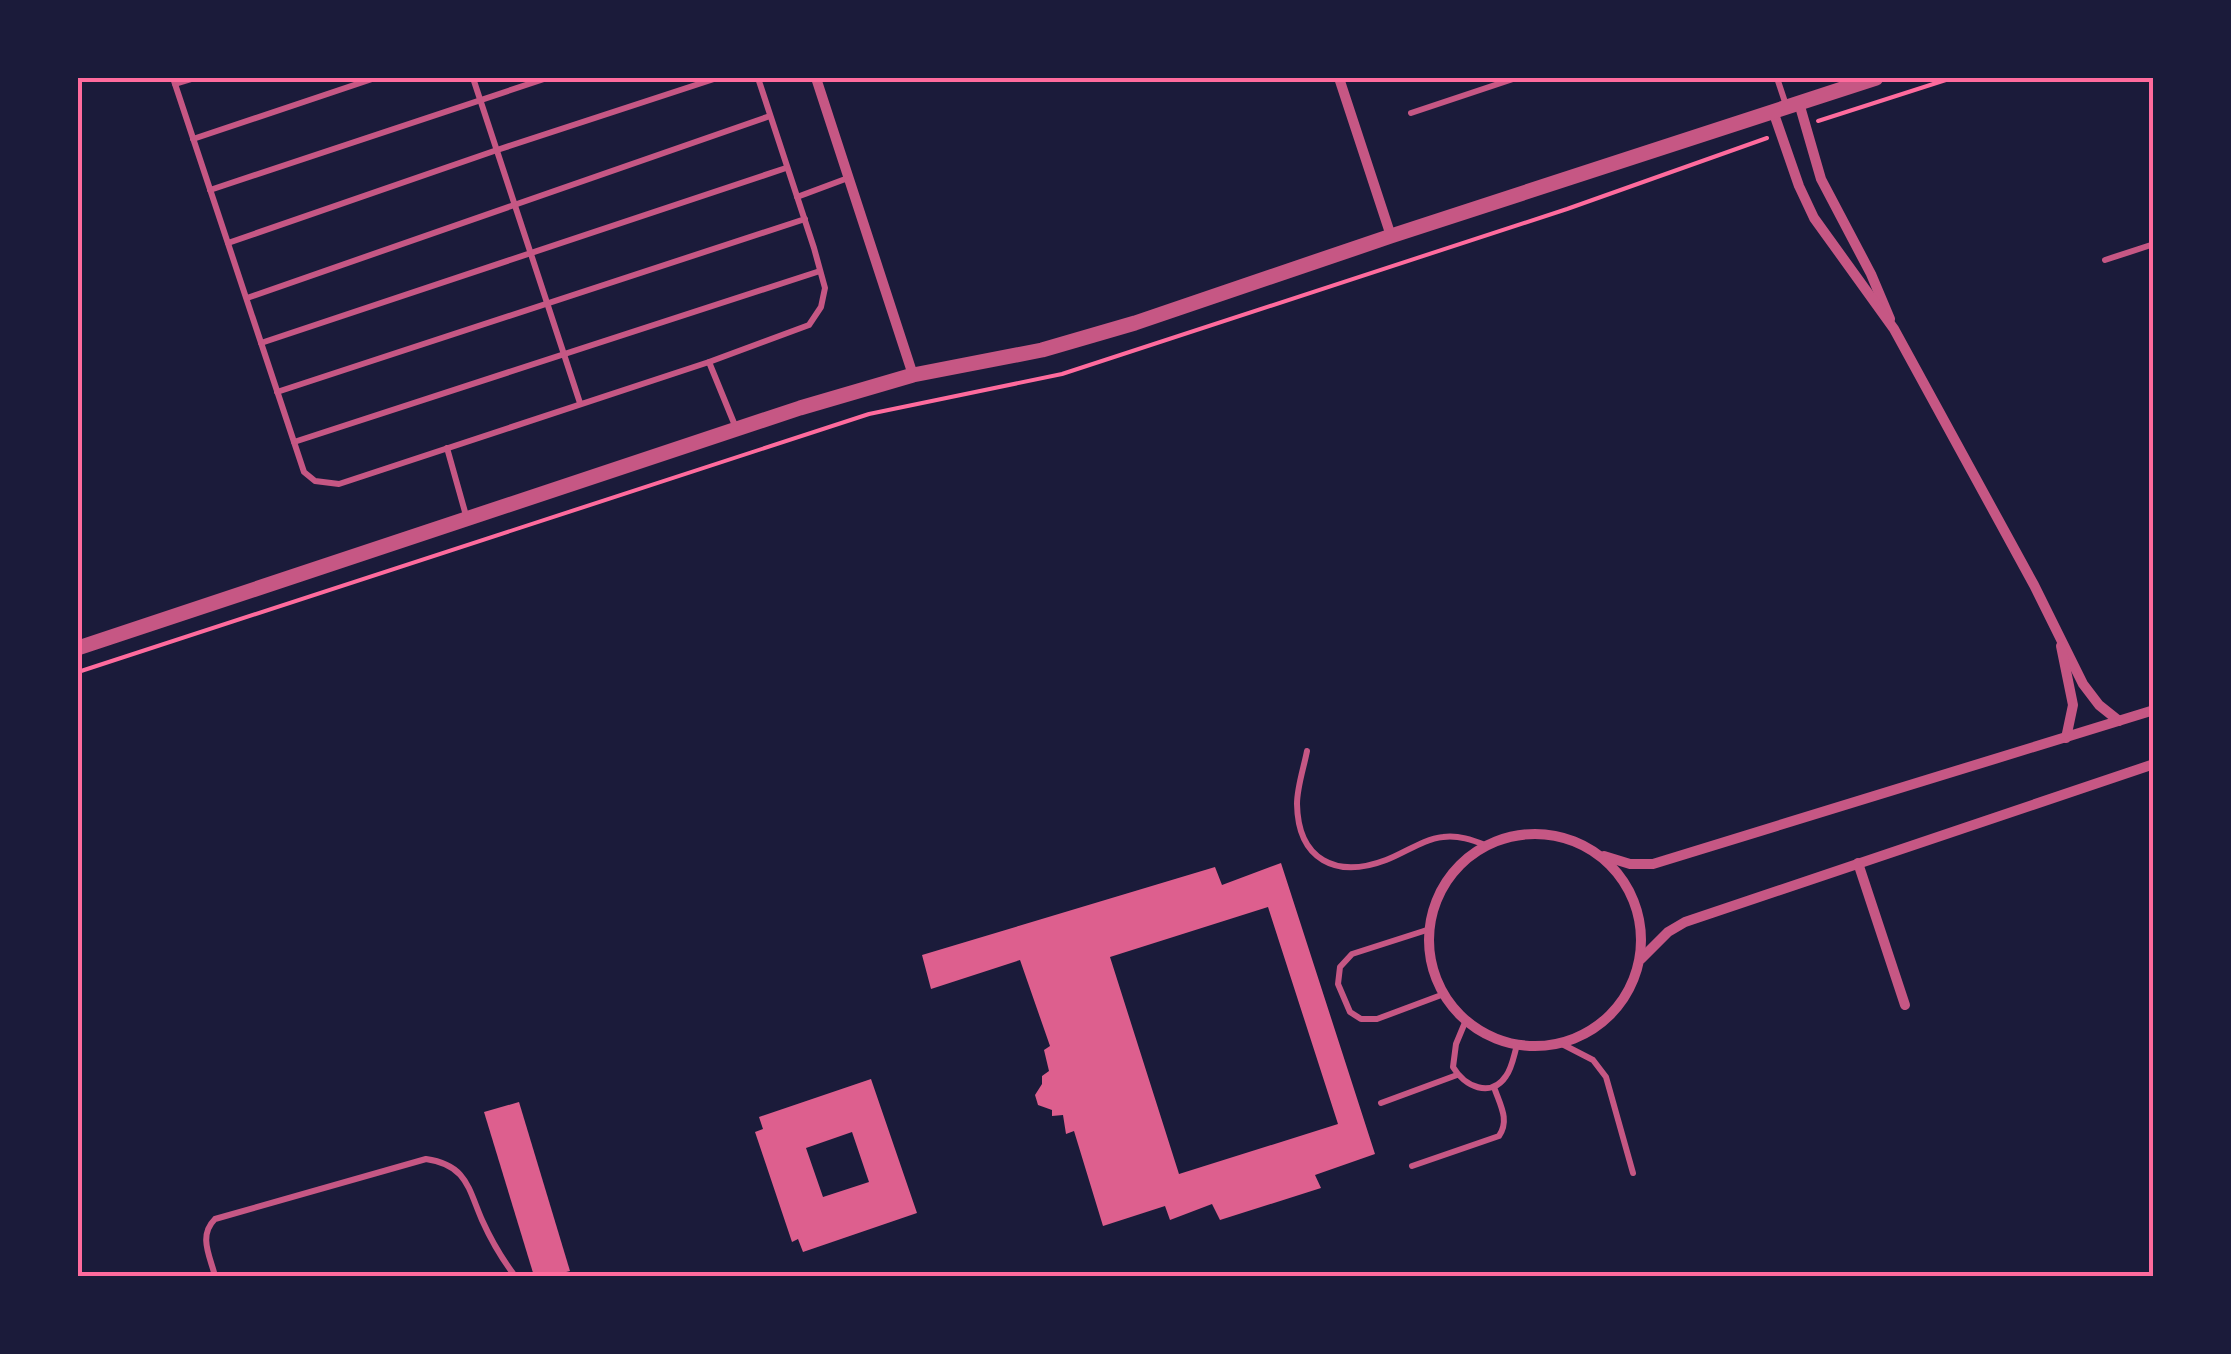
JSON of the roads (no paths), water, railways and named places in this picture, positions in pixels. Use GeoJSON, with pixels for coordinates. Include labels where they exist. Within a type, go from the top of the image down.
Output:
{"type":"FeatureCollection","features":[{"type":"Feature","properties":{"kind":"street"},"geometry":{"type":"LineString","coordinates":[[816,78],[914,376]]}},
{"type":"Feature","properties":{"kind":"street"},"geometry":{"type":"LineString","coordinates":[[1339,78],[1391,236]]}},
{"type":"Feature","properties":{"kind":"street"},"geometry":{"type":"LineString","coordinates":[[78,648],[736,428],[914,376],[1088,337],[1876,78]]}},
{"type":"Feature","properties":{"kind":"street"},"geometry":{"type":"LineString","coordinates":[[1786,107],[1871,274],[1894,329],[2060,640],[2090,695],[2119,721]]}},
{"type":"Feature","properties":{"kind":"street"},"geometry":{"type":"LineString","coordinates":[[1786,107],[1799,186],[1823,232],[1894,329]]}},
{"type":"Feature","properties":{"kind":"street"},"geometry":{"type":"LineString","coordinates":[[1799,186],[1821,179]]}},
{"type":"Feature","properties":{"kind":"street"},"geometry":{"type":"LineString","coordinates":[[2060,640],[2072,694],[2066,738]]}},
{"type":"Feature","properties":{"kind":"street"},"geometry":{"type":"LineString","coordinates":[[1597,854],[1619,874],[1634,900],[1642,930],[1640,960],[1630,988],[1617,1008],[1585,1034],[1560,1043],[1517,1045],[1484,1034],[1457,1012],[1437,984],[1428,950],[1431,915],[1444,883],[1467,857],[1498,840],[1532,834],[1566,838],[1597,854],[1630,864],[1653,864],[2154,710]]}},
{"type":"Feature","properties":{"kind":"street"},"geometry":{"type":"LineString","coordinates":[[1640,960],[1668,932],[1685,922],[2154,764]]}},
{"type":"Feature","properties":{"kind":"street"},"geometry":{"type":"LineString","coordinates":[[1858,863],[1905,1005]]}},
{"type":"Feature","properties":{"kind":"lane"},"geometry":{"type":"LineString","coordinates":[[195,78],[174,81],[304,472],[315,481],[338,484],[709,362],[809,325],[821,307],[825,288],[758,78]]}},
{"type":"Feature","properties":{"kind":"lane"},"geometry":{"type":"LineString","coordinates":[[194,139],[375,78]]}},
{"type":"Feature","properties":{"kind":"lane"},"geometry":{"type":"LineString","coordinates":[[473,78],[580,403]]}},
{"type":"Feature","properties":{"kind":"lane"},"geometry":{"type":"LineString","coordinates":[[210,190],[548,78]]}},
{"type":"Feature","properties":{"kind":"lane"},"geometry":{"type":"LineString","coordinates":[[228,243],[717,78]]}},
{"type":"Feature","properties":{"kind":"lane"},"geometry":{"type":"LineString","coordinates":[[1411,113],[1516,78]]}},
{"type":"Feature","properties":{"kind":"lane"},"geometry":{"type":"LineString","coordinates":[[1778,78],[1786,107]]}},
{"type":"Feature","properties":{"kind":"lane"},"geometry":{"type":"LineString","coordinates":[[246,298],[770,116]]}},
{"type":"Feature","properties":{"kind":"lane"},"geometry":{"type":"LineString","coordinates":[[261,342],[786,168]]}},
{"type":"Feature","properties":{"kind":"lane"},"geometry":{"type":"LineString","coordinates":[[797,197],[849,177]]}},
{"type":"Feature","properties":{"kind":"lane"},"geometry":{"type":"LineString","coordinates":[[278,392],[805,219]]}},
{"type":"Feature","properties":{"kind":"lane"},"geometry":{"type":"LineString","coordinates":[[2105,260],[2154,244]]}},
{"type":"Feature","properties":{"kind":"lane"},"geometry":{"type":"LineString","coordinates":[[294,442],[820,271]]}},
{"type":"Feature","properties":{"kind":"lane"},"geometry":{"type":"LineString","coordinates":[[709,362],[736,428]]}},
{"type":"Feature","properties":{"kind":"lane"},"geometry":{"type":"LineString","coordinates":[[447,448],[467,519]]}},
{"type":"Feature","properties":{"kind":"lane"},"geometry":{"type":"LineString","coordinates":[[1307,751],[1297,802],[1301,832],[1310,851],[1326,864],[1351,868],[1383,862],[1439,837],[1461,836],[1488,846]]}},
{"type":"Feature","properties":{"kind":"lane"},"geometry":{"type":"LineString","coordinates":[[1430,929],[1352,954],[1340,967],[1338,984],[1350,1012],[1361,1019],[1377,1020],[1444,994]]}},
{"type":"Feature","properties":{"kind":"lane"},"geometry":{"type":"LineString","coordinates":[[1466,1020],[1456,1044],[1453,1068],[1464,1082],[1494,1088],[1509,1074],[1517,1045]]}},
{"type":"Feature","properties":{"kind":"lane"},"geometry":{"type":"LineString","coordinates":[[1560,1043],[1593,1060],[1606,1078],[1632,1173]]}},
{"type":"Feature","properties":{"kind":"lane"},"geometry":{"type":"LineString","coordinates":[[1381,1104],[1458,1075]]}},
{"type":"Feature","properties":{"kind":"lane"},"geometry":{"type":"LineString","coordinates":[[1412,1166],[1499,1136],[1506,1119],[1494,1088]]}},
{"type":"Feature","properties":{"kind":"lane"},"geometry":{"type":"LineString","coordinates":[[215,1276],[205,1235],[215,1219],[426,1159],[448,1165],[465,1180],[492,1241],[515,1276]]}}]}
